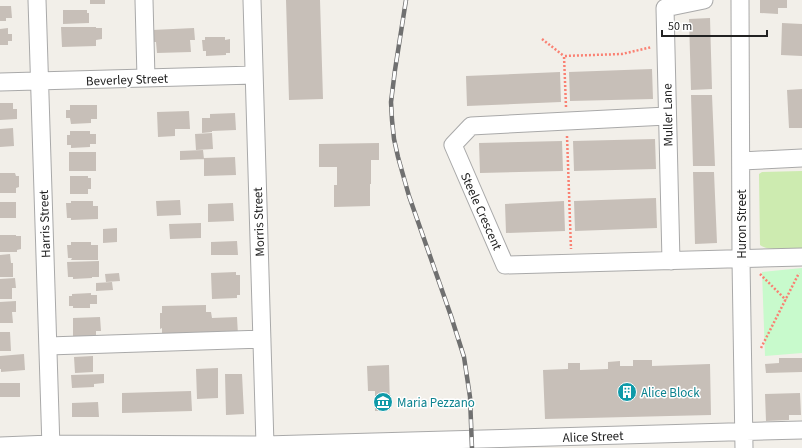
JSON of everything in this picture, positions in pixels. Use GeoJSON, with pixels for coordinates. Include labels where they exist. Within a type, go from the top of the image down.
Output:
{"type":"FeatureCollection","features":[{"type":"Feature","properties":{"kind":"street","name":"Harris Street"},"geometry":{"type":"LineString","coordinates":[[37,0],[51,446]]}},
{"type":"Feature","properties":{"kind":"street"},"geometry":{"type":"LineString","coordinates":[[144,0],[146,78]]}},
{"type":"Feature","properties":{"kind":"street","name":"Morris Street"},"geometry":{"type":"LineString","coordinates":[[252,0],[265,445]]}},
{"type":"Feature","properties":{"kind":"street","name":"Muller Lane"},"geometry":{"type":"LineString","coordinates":[[671,261],[665,8],[704,0]]}},
{"type":"Feature","properties":{"kind":"street","name":"Huron Street"},"geometry":{"type":"LineString","coordinates":[[740,0],[741,260],[744,448]]}},
{"type":"Feature","properties":{"kind":"street","name":"Beverley Street"},"geometry":{"type":"LineString","coordinates":[[0,82],[254,76]]}},
{"type":"Feature","properties":{"kind":"street","name":"Steele Crescent"},"geometry":{"type":"LineString","coordinates":[[667,116],[471,126],[453,145],[505,265],[741,260],[802,257]]}},
{"type":"Feature","properties":{"kind":"street"},"geometry":{"type":"LineString","coordinates":[[741,161],[802,158]]}},
{"type":"Feature","properties":{"kind":"street"},"geometry":{"type":"LineString","coordinates":[[48,346],[262,339]]}},
{"type":"Feature","properties":{"kind":"street","name":"Alice Street"},"geometry":{"type":"LineString","coordinates":[[0,446],[230,446],[497,443],[744,431],[802,430]]}},
{"type":"Feature","properties":{"kind":"path"},"geometry":{"type":"LineString","coordinates":[[542,39],[564,56]]}},
{"type":"Feature","properties":{"kind":"path"},"geometry":{"type":"LineString","coordinates":[[761,348],[802,267]]}},
{"type":"Feature","properties":{"kind":"path"},"geometry":{"type":"LineString","coordinates":[[760,274],[786,300]]}},
{"type":"Feature","properties":{"kind":"green space"},"geometry":{"type":"Polygon","coordinates":[[[802,171],[802,248],[774,249],[760,245],[759,174],[762,172],[802,171]]]}},
{"type":"Feature","properties":{"kind":"green space"},"geometry":{"type":"Polygon","coordinates":[[[802,268],[802,353],[765,356],[762,272],[802,268]]]}},
{"type":"Feature","properties":{"kind":"building"},"geometry":{"type":"Polygon","coordinates":[[[90,0],[105,0],[105,4],[90,4],[90,0]]]}},
{"type":"Feature","properties":{"kind":"building"},"geometry":{"type":"Polygon","coordinates":[[[286,0],[320,0],[323,99],[289,100],[286,0]]]}},
{"type":"Feature","properties":{"kind":"building"},"geometry":{"type":"Polygon","coordinates":[[[760,0],[787,0],[787,8],[778,8],[778,14],[760,13],[760,0]]]}},
{"type":"Feature","properties":{"kind":"building"},"geometry":{"type":"Polygon","coordinates":[[[0,6],[11,6],[12,18],[6,18],[6,21],[0,21],[0,6]]]}},
{"type":"Feature","properties":{"kind":"building"},"geometry":{"type":"Polygon","coordinates":[[[63,10],[87,10],[87,13],[89,13],[89,23],[63,24],[63,10]]]}},
{"type":"Feature","properties":{"kind":"building"},"geometry":{"type":"Polygon","coordinates":[[[710,18],[712,89],[691,90],[689,19],[710,18]]]}},
{"type":"Feature","properties":{"kind":"building"},"geometry":{"type":"Polygon","coordinates":[[[782,23],[802,24],[802,56],[781,55],[782,23]]]}},
{"type":"Feature","properties":{"kind":"building"},"geometry":{"type":"Polygon","coordinates":[[[61,27],[102,28],[102,39],[96,40],[96,46],[62,47],[61,27]]]}},
{"type":"Feature","properties":{"kind":"building"},"geometry":{"type":"Polygon","coordinates":[[[8,28],[8,34],[12,34],[12,41],[8,41],[8,45],[0,45],[0,29],[8,28]]]}},
{"type":"Feature","properties":{"kind":"building"},"geometry":{"type":"Polygon","coordinates":[[[194,28],[195,40],[190,40],[191,52],[157,53],[156,42],[153,42],[152,30],[194,28]]]}},
{"type":"Feature","properties":{"kind":"building"},"geometry":{"type":"Polygon","coordinates":[[[205,37],[225,37],[225,40],[230,39],[230,53],[226,53],[226,55],[206,56],[206,51],[203,51],[202,40],[205,40],[205,37]]]}},
{"type":"Feature","properties":{"kind":"building"},"geometry":{"type":"Polygon","coordinates":[[[652,69],[653,99],[570,101],[569,72],[652,69]]]}},
{"type":"Feature","properties":{"kind":"building"},"geometry":{"type":"Polygon","coordinates":[[[560,72],[561,102],[467,106],[466,76],[560,72]]]}},
{"type":"Feature","properties":{"kind":"building"},"geometry":{"type":"Polygon","coordinates":[[[802,89],[802,128],[789,128],[787,90],[802,89]]]}},
{"type":"Feature","properties":{"kind":"building"},"geometry":{"type":"Polygon","coordinates":[[[691,95],[712,95],[715,166],[693,166],[691,95]]]}},
{"type":"Feature","properties":{"kind":"building"},"geometry":{"type":"Polygon","coordinates":[[[0,103],[13,103],[13,109],[17,109],[17,119],[0,120],[0,103]]]}},
{"type":"Feature","properties":{"kind":"building"},"geometry":{"type":"Polygon","coordinates":[[[70,105],[97,105],[97,119],[91,119],[91,123],[71,124],[70,118],[66,118],[66,110],[70,110],[70,105]]]}},
{"type":"Feature","properties":{"kind":"building"},"geometry":{"type":"Polygon","coordinates":[[[189,111],[190,129],[175,129],[175,136],[158,137],[157,112],[189,111]]]}},
{"type":"Feature","properties":{"kind":"building"},"geometry":{"type":"Polygon","coordinates":[[[235,113],[236,130],[202,133],[202,118],[210,118],[210,114],[235,113]]]}},
{"type":"Feature","properties":{"kind":"building"},"geometry":{"type":"Polygon","coordinates":[[[13,128],[14,146],[0,147],[0,129],[13,128]]]}},
{"type":"Feature","properties":{"kind":"building"},"geometry":{"type":"Polygon","coordinates":[[[70,131],[90,131],[90,134],[96,134],[96,144],[90,144],[90,147],[71,148],[71,145],[67,145],[67,135],[70,135],[70,131]]]}},
{"type":"Feature","properties":{"kind":"building"},"geometry":{"type":"Polygon","coordinates":[[[212,133],[213,149],[196,150],[195,134],[212,133]]]}},
{"type":"Feature","properties":{"kind":"building"},"geometry":{"type":"Polygon","coordinates":[[[655,139],[656,169],[574,171],[573,141],[655,139]]]}},
{"type":"Feature","properties":{"kind":"building"},"geometry":{"type":"Polygon","coordinates":[[[562,141],[563,171],[480,173],[479,143],[562,141]]]}},
{"type":"Feature","properties":{"kind":"building"},"geometry":{"type":"Polygon","coordinates":[[[379,143],[379,160],[371,160],[370,206],[334,207],[334,185],[337,185],[337,167],[319,167],[319,144],[379,143]]]}},
{"type":"Feature","properties":{"kind":"building"},"geometry":{"type":"Polygon","coordinates":[[[203,150],[204,159],[180,160],[180,151],[203,150]]]}},
{"type":"Feature","properties":{"kind":"building"},"geometry":{"type":"Polygon","coordinates":[[[69,152],[96,152],[96,171],[69,171],[69,152]]]}},
{"type":"Feature","properties":{"kind":"building"},"geometry":{"type":"Polygon","coordinates":[[[235,157],[236,175],[204,176],[204,158],[235,157]]]}},
{"type":"Feature","properties":{"kind":"building"},"geometry":{"type":"Polygon","coordinates":[[[693,172],[714,172],[717,243],[695,244],[693,172]]]}},
{"type":"Feature","properties":{"kind":"building"},"geometry":{"type":"Polygon","coordinates":[[[0,173],[15,173],[16,176],[19,176],[19,187],[16,188],[16,193],[0,193],[0,173]]]}},
{"type":"Feature","properties":{"kind":"building"},"geometry":{"type":"Polygon","coordinates":[[[70,176],[88,176],[88,178],[91,178],[91,189],[88,189],[88,194],[70,194],[70,176]]]}},
{"type":"Feature","properties":{"kind":"building"},"geometry":{"type":"Polygon","coordinates":[[[656,198],[657,228],[575,231],[574,201],[656,198]]]}},
{"type":"Feature","properties":{"kind":"building"},"geometry":{"type":"Polygon","coordinates":[[[180,200],[181,215],[157,216],[156,201],[180,200]]]}},
{"type":"Feature","properties":{"kind":"building"},"geometry":{"type":"Polygon","coordinates":[[[71,201],[93,201],[93,206],[98,206],[98,219],[71,220],[71,218],[67,218],[66,203],[71,203],[71,201]]]}},
{"type":"Feature","properties":{"kind":"building"},"geometry":{"type":"Polygon","coordinates":[[[564,201],[565,231],[506,233],[505,204],[564,201]]]}},
{"type":"Feature","properties":{"kind":"building"},"geometry":{"type":"Polygon","coordinates":[[[0,202],[16,202],[16,218],[0,218],[0,202]]]}},
{"type":"Feature","properties":{"kind":"building"},"geometry":{"type":"Polygon","coordinates":[[[233,203],[234,221],[208,222],[208,204],[233,203]]]}},
{"type":"Feature","properties":{"kind":"building"},"geometry":{"type":"Polygon","coordinates":[[[201,223],[201,238],[170,239],[169,224],[201,223]]]}},
{"type":"Feature","properties":{"kind":"building"},"geometry":{"type":"Polygon","coordinates":[[[117,228],[117,242],[103,243],[103,229],[117,228]]]}},
{"type":"Feature","properties":{"kind":"building"},"geometry":{"type":"Polygon","coordinates":[[[0,235],[21,236],[21,249],[17,250],[17,252],[0,252],[0,235]]]}},
{"type":"Feature","properties":{"kind":"building"},"geometry":{"type":"Polygon","coordinates":[[[237,241],[238,255],[211,255],[211,242],[237,241]]]}},
{"type":"Feature","properties":{"kind":"building"},"geometry":{"type":"Polygon","coordinates":[[[71,242],[91,242],[91,245],[98,245],[98,260],[71,260],[72,258],[68,258],[67,245],[71,245],[71,242]]]}},
{"type":"Feature","properties":{"kind":"building"},"geometry":{"type":"Polygon","coordinates":[[[10,254],[11,263],[13,263],[13,277],[0,277],[0,255],[10,254]]]}},
{"type":"Feature","properties":{"kind":"building"},"geometry":{"type":"Polygon","coordinates":[[[99,261],[99,277],[73,279],[73,277],[68,277],[67,262],[99,261]]]}},
{"type":"Feature","properties":{"kind":"building"},"geometry":{"type":"Polygon","coordinates":[[[236,272],[236,275],[240,275],[240,295],[237,295],[237,298],[212,299],[211,273],[236,272]]]}},
{"type":"Feature","properties":{"kind":"building"},"geometry":{"type":"Polygon","coordinates":[[[119,273],[120,281],[106,282],[105,274],[119,273]]]}},
{"type":"Feature","properties":{"kind":"building"},"geometry":{"type":"Polygon","coordinates":[[[15,278],[16,288],[12,288],[12,299],[0,299],[0,279],[15,278]]]}},
{"type":"Feature","properties":{"kind":"building"},"geometry":{"type":"Polygon","coordinates":[[[112,282],[113,290],[96,291],[96,283],[112,282]]]}},
{"type":"Feature","properties":{"kind":"building"},"geometry":{"type":"Polygon","coordinates":[[[91,293],[91,295],[97,295],[97,304],[90,304],[90,308],[73,308],[73,306],[69,306],[69,296],[72,296],[72,294],[91,293]]]}},
{"type":"Feature","properties":{"kind":"building"},"geometry":{"type":"Polygon","coordinates":[[[16,301],[16,312],[12,312],[13,323],[0,323],[0,302],[16,301]]]}},
{"type":"Feature","properties":{"kind":"building"},"geometry":{"type":"Polygon","coordinates":[[[206,305],[206,312],[211,312],[212,318],[237,317],[238,335],[162,335],[162,328],[160,329],[160,313],[162,313],[162,306],[206,305]]]}},
{"type":"Feature","properties":{"kind":"building"},"geometry":{"type":"Polygon","coordinates":[[[100,317],[101,331],[96,331],[96,336],[73,337],[73,318],[100,317]]]}},
{"type":"Feature","properties":{"kind":"building"},"geometry":{"type":"Polygon","coordinates":[[[0,332],[10,332],[11,351],[0,351],[0,332]]]}},
{"type":"Feature","properties":{"kind":"building"},"geometry":{"type":"Polygon","coordinates":[[[24,354],[25,370],[1,372],[0,356],[24,354]]]}},
{"type":"Feature","properties":{"kind":"building"},"geometry":{"type":"Polygon","coordinates":[[[93,356],[93,372],[75,373],[74,357],[93,356]]]}},
{"type":"Feature","properties":{"kind":"building"},"geometry":{"type":"Polygon","coordinates":[[[779,358],[802,358],[802,372],[766,373],[765,364],[779,363],[779,358]]]}},
{"type":"Feature","properties":{"kind":"building","name":"Alice Block"},"geometry":{"type":"Polygon","coordinates":[[[633,360],[652,360],[652,366],[710,364],[711,415],[545,419],[543,370],[568,369],[568,363],[580,363],[580,370],[608,369],[608,362],[620,361],[620,366],[633,366],[633,360]]]}},
{"type":"Feature","properties":{"kind":"building"},"geometry":{"type":"Polygon","coordinates":[[[389,365],[390,410],[375,411],[375,391],[368,391],[367,366],[389,365]]]}},
{"type":"Feature","properties":{"kind":"building"},"geometry":{"type":"Polygon","coordinates":[[[218,368],[218,398],[197,399],[196,369],[218,368]]]}},
{"type":"Feature","properties":{"kind":"building"},"geometry":{"type":"Polygon","coordinates":[[[104,374],[104,383],[94,384],[94,387],[72,388],[71,375],[104,374]]]}},
{"type":"Feature","properties":{"kind":"building"},"geometry":{"type":"Polygon","coordinates":[[[225,374],[242,374],[244,414],[226,415],[225,374]]]}},
{"type":"Feature","properties":{"kind":"building"},"geometry":{"type":"Polygon","coordinates":[[[0,383],[20,383],[20,397],[0,397],[0,383]]]}},
{"type":"Feature","properties":{"kind":"building"},"geometry":{"type":"Polygon","coordinates":[[[191,391],[192,411],[122,413],[122,393],[191,391]]]}},
{"type":"Feature","properties":{"kind":"building"},"geometry":{"type":"Polygon","coordinates":[[[800,393],[801,415],[789,415],[789,420],[766,421],[765,394],[800,393]]]}},
{"type":"Feature","properties":{"kind":"building"},"geometry":{"type":"Polygon","coordinates":[[[98,402],[99,417],[72,417],[72,403],[98,402]]]}},
{"type":"Feature","properties":{"kind":"railway"},"geometry":{"type":"LineString","coordinates":[[406,0],[391,102],[394,139],[409,196],[464,357],[470,397],[472,448]]}},
{"type":"Feature","properties":{"kind":"place","name":"Alice Block"},"geometry":{"type":"Point","coordinates":[627,392]}},
{"type":"Feature","properties":{"kind":"place","name":"Maria Pezzano"},"geometry":{"type":"Point","coordinates":[383,402]}}]}
